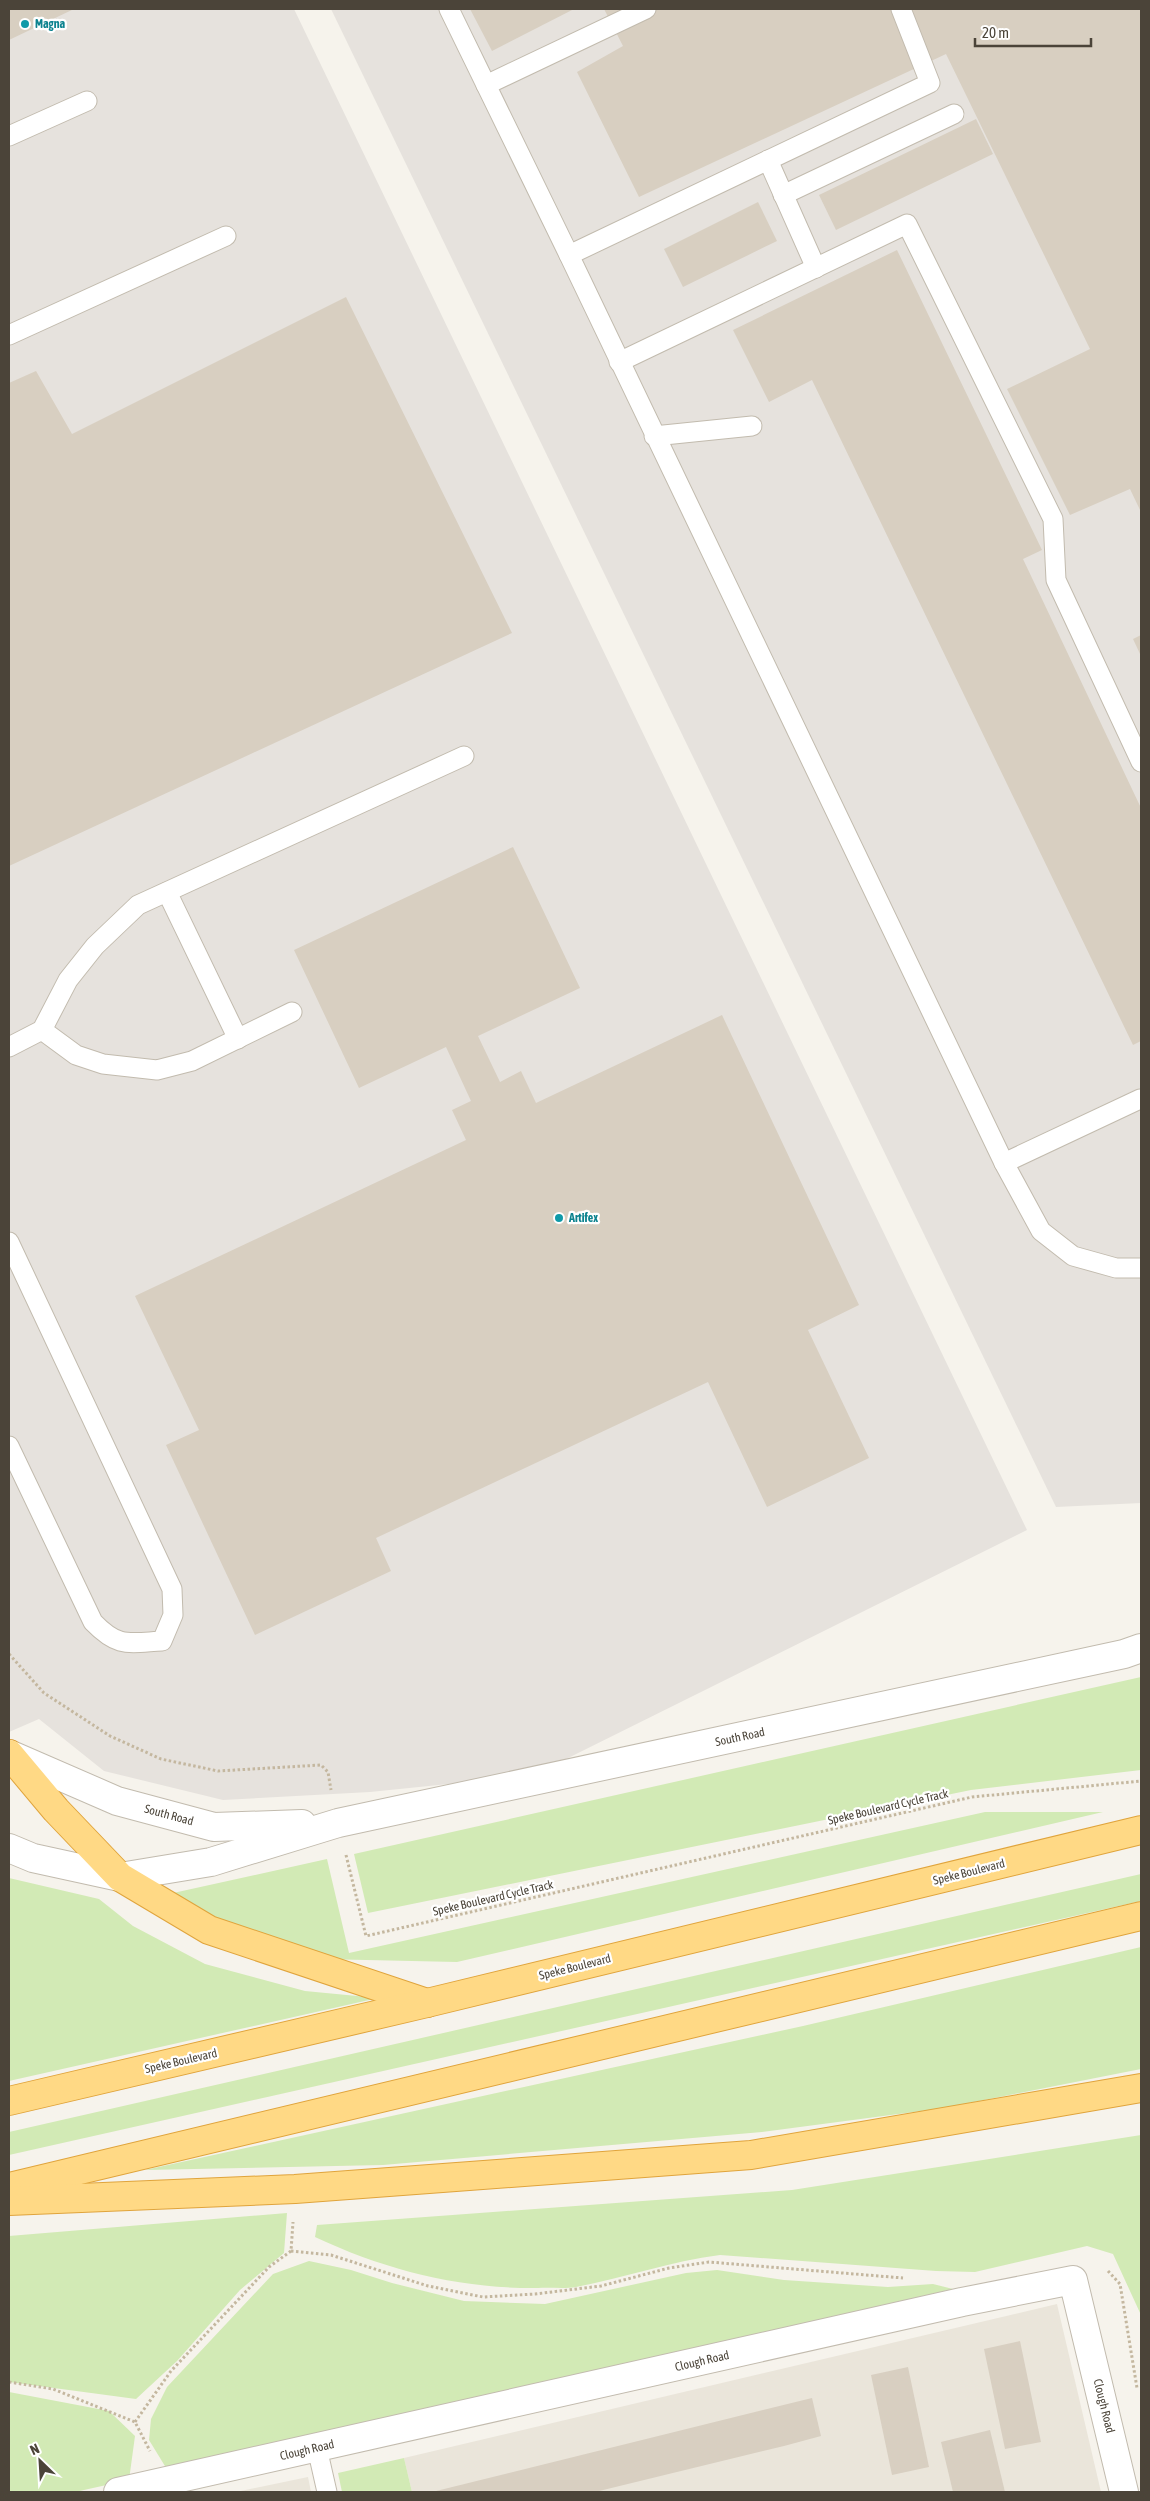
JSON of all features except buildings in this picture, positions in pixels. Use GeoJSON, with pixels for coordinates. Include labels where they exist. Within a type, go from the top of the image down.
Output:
{"type":"FeatureCollection","features":[{"type":"Feature","properties":{"kind":"highway"},"geometry":{"type":"LineString","coordinates":[[9,1754],[56,1810],[120,1877],[208,1930],[427,2003]]}},
{"type":"Feature","properties":{"kind":"highway","name":"Speke Boulevard"},"geometry":{"type":"LineString","coordinates":[[9,2101],[427,2003],[1141,1830]]}},
{"type":"Feature","properties":{"kind":"highway"},"geometry":{"type":"LineString","coordinates":[[9,2187],[1141,1916]]}},
{"type":"Feature","properties":{"kind":"highway"},"geometry":{"type":"LineString","coordinates":[[9,2201],[295,2189],[751,2155],[1141,2088]]}},
{"type":"Feature","properties":{"kind":"street","name":"South Road"},"geometry":{"type":"LineString","coordinates":[[9,1848],[33,1858],[120,1877],[210,1862],[338,1823],[1114,1656],[1141,1648]]}},
{"type":"Feature","properties":{"kind":"street","name":"South Road"},"geometry":{"type":"LineString","coordinates":[[9,1754],[117,1801],[214,1827],[338,1823]]}},
{"type":"Feature","properties":{"kind":"street","name":"Clough Road"},"geometry":{"type":"LineString","coordinates":[[118,2492],[943,2306],[1073,2280],[1124,2492]]}},
{"type":"Feature","properties":{"kind":"lane"},"geometry":{"type":"LineString","coordinates":[[449,9],[569,255],[654,436],[1004,1163],[1041,1231],[1073,1256],[1116,1268],[1141,1268]]}},
{"type":"Feature","properties":{"kind":"lane"},"geometry":{"type":"LineString","coordinates":[[486,85],[646,9]]}},
{"type":"Feature","properties":{"kind":"lane"},"geometry":{"type":"LineString","coordinates":[[569,255],[930,84],[901,9]]}},
{"type":"Feature","properties":{"kind":"lane"},"geometry":{"type":"LineString","coordinates":[[9,136],[87,101]]}},
{"type":"Feature","properties":{"kind":"lane"},"geometry":{"type":"LineString","coordinates":[[784,195],[954,114]]}},
{"type":"Feature","properties":{"kind":"lane"},"geometry":{"type":"LineString","coordinates":[[768,160],[816,268]]}},
{"type":"Feature","properties":{"kind":"lane"},"geometry":{"type":"LineString","coordinates":[[619,362],[907,224],[1053,518],[1056,580],[1141,762]]}},
{"type":"Feature","properties":{"kind":"lane"},"geometry":{"type":"LineString","coordinates":[[9,335],[226,236]]}},
{"type":"Feature","properties":{"kind":"lane"},"geometry":{"type":"LineString","coordinates":[[654,436],[752,426]]}},
{"type":"Feature","properties":{"kind":"lane"},"geometry":{"type":"LineString","coordinates":[[9,1047],[42,1030],[68,980],[94,946],[138,905],[464,756]]}},
{"type":"Feature","properties":{"kind":"lane"},"geometry":{"type":"LineString","coordinates":[[168,892],[238,1039]]}},
{"type":"Feature","properties":{"kind":"lane"},"geometry":{"type":"LineString","coordinates":[[42,1030],[76,1055],[103,1064],[157,1070],[192,1061],[292,1012]]}},
{"type":"Feature","properties":{"kind":"lane"},"geometry":{"type":"LineString","coordinates":[[1004,1163],[1140,1099]]}},
{"type":"Feature","properties":{"kind":"lane"},"geometry":{"type":"LineString","coordinates":[[9,1242],[172,1589],[172,1615],[162,1641],[131,1643],[109,1638],[93,1622],[9,1446]]}},
{"type":"Feature","properties":{"kind":"lane"},"geometry":{"type":"LineString","coordinates":[[317,2448],[327,2492]]}},
{"type":"Feature","properties":{"kind":"path","name":"Speke Boulevard Cycle Track"},"geometry":{"type":"LineString","coordinates":[[9,1654],[44,1693],[110,1736],[161,1759],[218,1771],[321,1765],[328,1772],[338,1823],[366,1936],[972,1797],[1141,1780]]}},
{"type":"Feature","properties":{"kind":"path"},"geometry":{"type":"LineString","coordinates":[[291,2251],[295,2189]]}},
{"type":"Feature","properties":{"kind":"path"},"geometry":{"type":"LineString","coordinates":[[135,2422],[171,2371],[270,2267],[291,2251],[331,2255],[428,2286],[483,2297],[535,2294],[601,2286],[669,2268],[710,2262],[905,2278]]}},
{"type":"Feature","properties":{"kind":"path"},"geometry":{"type":"LineString","coordinates":[[9,2382],[53,2389],[135,2422],[166,2482]]}},
{"type":"Feature","properties":{"kind":"shaded area"},"geometry":{"type":"Polygon","coordinates":[[[9,9],[294,9],[1027,1530],[558,1763],[468,1782],[370,1792],[223,1800],[104,1771],[39,1719],[9,1732],[9,9]]]}},
{"type":"Feature","properties":{"kind":"shaded area"},"geometry":{"type":"Polygon","coordinates":[[[331,9],[1141,9],[1141,1503],[1056,1507],[331,9]]]}},
{"type":"Feature","properties":{"kind":"shaded area"},"geometry":{"type":"Polygon","coordinates":[[[1057,2304],[1101,2492],[412,2492],[404,2458],[1057,2304]]]}},
{"type":"Feature","properties":{"kind":"shaded area"},"geometry":{"type":"Polygon","coordinates":[[[308,2477],[311,2492],[236,2492],[308,2477]]]}},
{"type":"Feature","properties":{"kind":"green space"},"geometry":{"type":"Polygon","coordinates":[[[1141,1677],[1141,1770],[971,1790],[368,1913],[354,1854],[1141,1677]]]}},
{"type":"Feature","properties":{"kind":"green space"},"geometry":{"type":"Polygon","coordinates":[[[985,1812],[1103,1812],[457,1962],[321,1959],[155,1897],[327,1859],[349,1953],[985,1812]]]}},
{"type":"Feature","properties":{"kind":"green space"},"geometry":{"type":"Polygon","coordinates":[[[1141,1874],[1141,1901],[9,2155],[9,2132],[1141,1874]]]}},
{"type":"Feature","properties":{"kind":"green space"},"geometry":{"type":"Polygon","coordinates":[[[9,1878],[99,1899],[133,1926],[205,1964],[305,1991],[378,1998],[9,2081],[9,1878]]]}},
{"type":"Feature","properties":{"kind":"green space"},"geometry":{"type":"Polygon","coordinates":[[[1141,1947],[1141,2069],[944,2108],[762,2132],[383,2165],[145,2170],[803,2026],[1141,1947]]]}},
{"type":"Feature","properties":{"kind":"green space"},"geometry":{"type":"Polygon","coordinates":[[[1141,2135],[1141,2315],[1113,2254],[1087,2246],[975,2272],[936,2271],[720,2255],[684,2261],[576,2287],[538,2288],[480,2285],[424,2275],[368,2259],[315,2237],[317,2225],[792,2190],[1141,2135]]]}},
{"type":"Feature","properties":{"kind":"green space"},"geometry":{"type":"Polygon","coordinates":[[[287,2213],[284,2253],[240,2290],[177,2361],[136,2399],[9,2382],[9,2236],[287,2213]]]}},
{"type":"Feature","properties":{"kind":"green space"},"geometry":{"type":"Polygon","coordinates":[[[309,2261],[351,2270],[392,2283],[464,2301],[545,2304],[686,2273],[717,2270],[784,2280],[888,2287],[933,2284],[953,2289],[168,2471],[149,2440],[151,2419],[167,2387],[273,2274],[309,2261]]]}},
{"type":"Feature","properties":{"kind":"green space"},"geometry":{"type":"Polygon","coordinates":[[[9,2392],[109,2411],[135,2436],[129,2480],[75,2492],[9,2492],[9,2392]]]}},
{"type":"Feature","properties":{"kind":"green space"},"geometry":{"type":"Polygon","coordinates":[[[404,2458],[412,2492],[342,2492],[338,2473],[404,2458]]]}},
{"type":"Feature","properties":{"kind":"place","name":"Magna"},"geometry":{"type":"Point","coordinates":[25,24]}},
{"type":"Feature","properties":{"kind":"place","name":"Artifex"},"geometry":{"type":"Point","coordinates":[559,1218]}}]}
